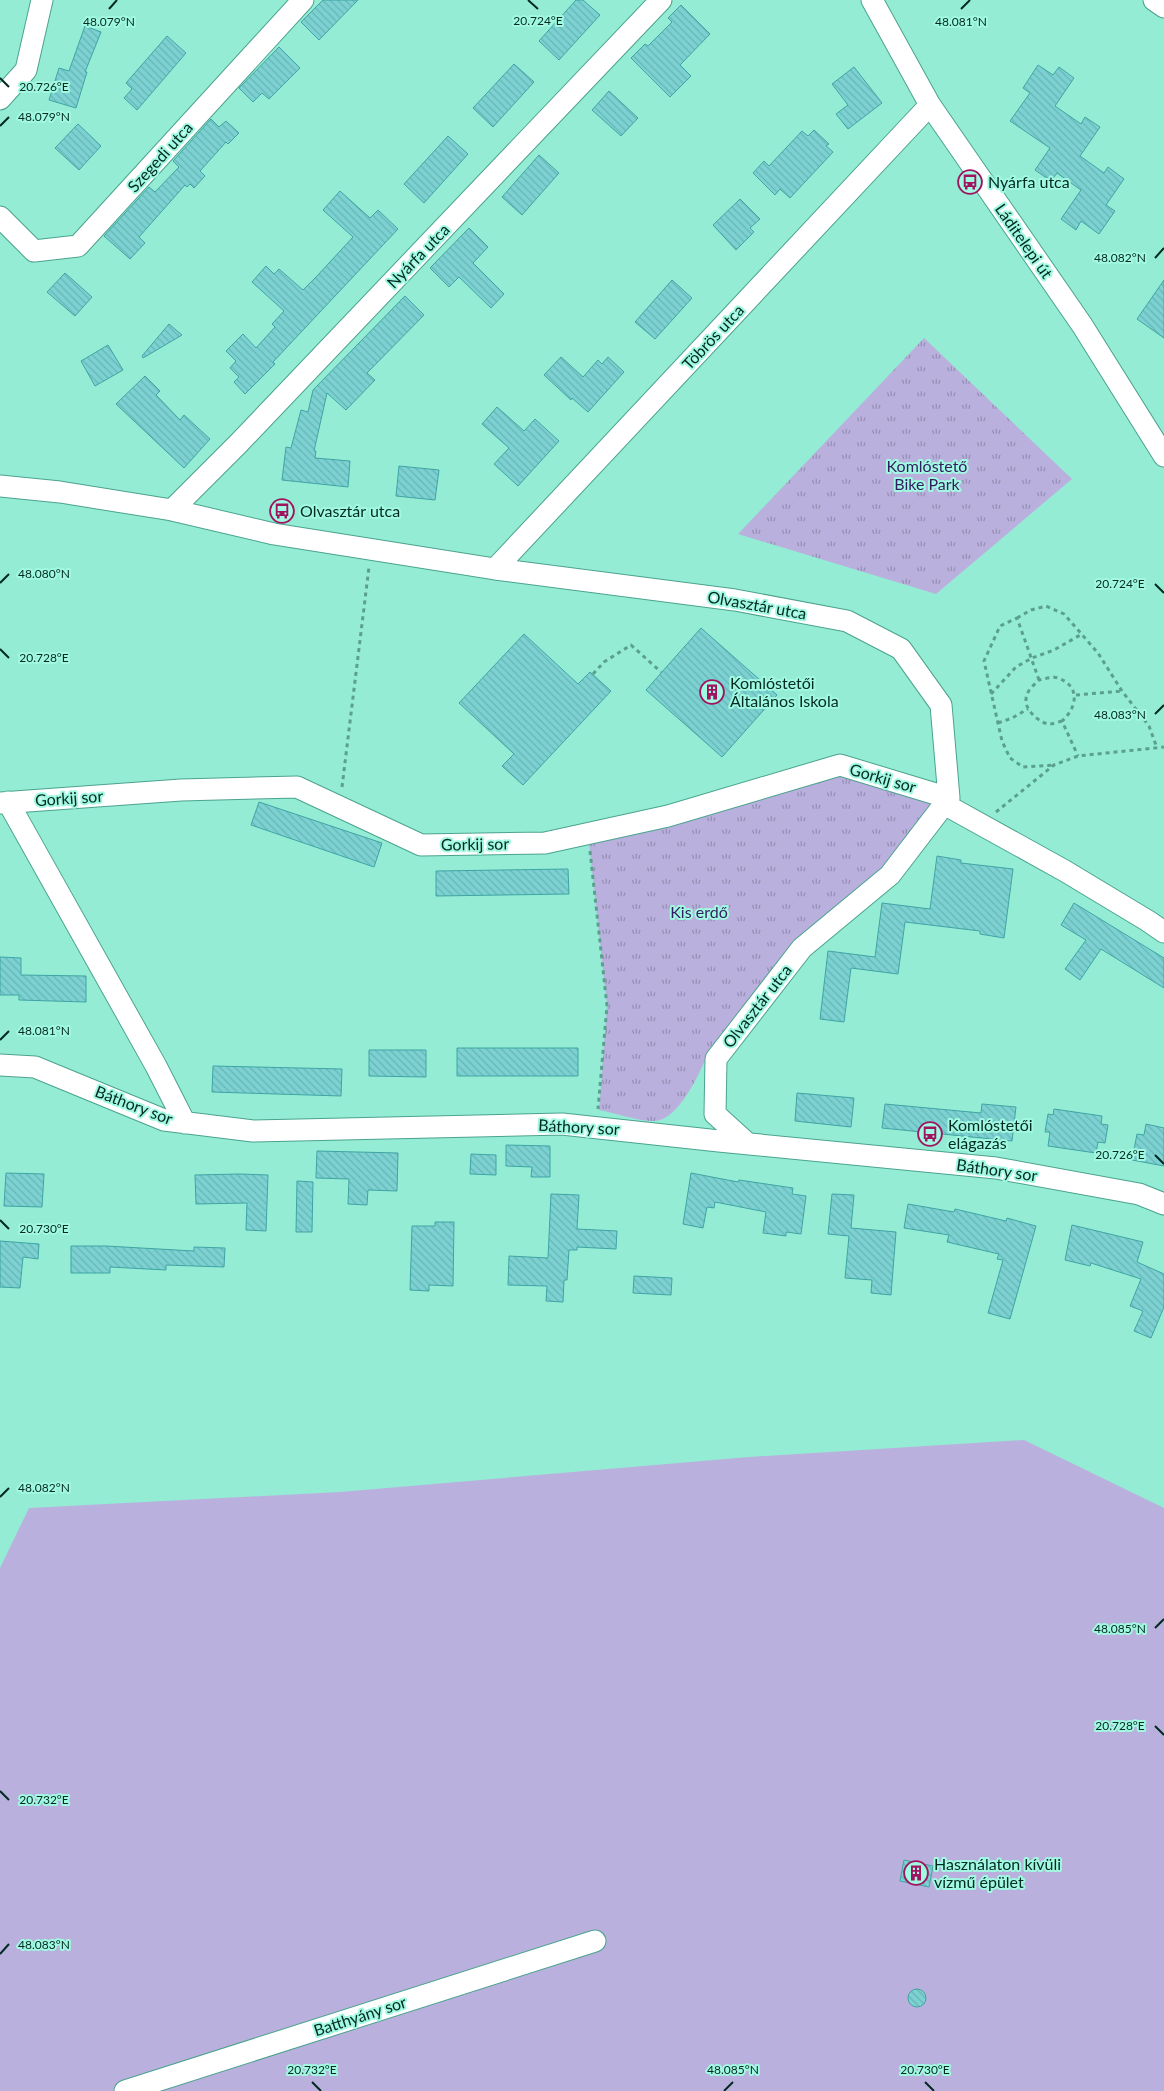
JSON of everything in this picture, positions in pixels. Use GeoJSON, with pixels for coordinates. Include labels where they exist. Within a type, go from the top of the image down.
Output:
{"type":"FeatureCollection","features":[{"type":"Feature","properties":{"kind":"street"},"geometry":{"type":"LineString","coordinates":[[0,99],[26,70],[42,0]]}},
{"type":"Feature","properties":{"kind":"street","name":"Szegedi utca"},"geometry":{"type":"LineString","coordinates":[[0,217],[34,251],[78,246],[303,0]]}},
{"type":"Feature","properties":{"kind":"street","name":"Nyárfa utca"},"geometry":{"type":"LineString","coordinates":[[172,510],[245,437],[661,0]]}},
{"type":"Feature","properties":{"kind":"street","name":"Láditelepi út"},"geometry":{"type":"LineString","coordinates":[[872,0],[930,105],[1082,325],[1164,456]]}},
{"type":"Feature","properties":{"kind":"street"},"geometry":{"type":"LineString","coordinates":[[1154,0],[1164,7]]}},
{"type":"Feature","properties":{"kind":"street","name":"Töbrös utca"},"geometry":{"type":"LineString","coordinates":[[495,569],[930,105]]}},
{"type":"Feature","properties":{"kind":"street","name":"Olvasztár utca"},"geometry":{"type":"LineString","coordinates":[[0,486],[60,492],[172,510],[274,534],[495,569],[735,600],[847,621],[902,649],[941,705],[947,801],[890,875],[802,948],[716,1060],[715,1114],[748,1144]]}},
{"type":"Feature","properties":{"kind":"street","name":"Gorkij sor"},"geometry":{"type":"LineString","coordinates":[[4,802],[181,790],[297,787],[421,845],[545,843],[668,816],[840,765],[947,801],[982,824],[1140,916],[1164,932]]}},
{"type":"Feature","properties":{"kind":"street"},"geometry":{"type":"LineString","coordinates":[[4,802],[156,1066],[185,1123]]}},
{"type":"Feature","properties":{"kind":"street","name":"Báthory sor"},"geometry":{"type":"LineString","coordinates":[[0,1065],[35,1067],[164,1120],[185,1123],[253,1131],[562,1124],[996,1168],[1139,1194],[1164,1204]]}},
{"type":"Feature","properties":{"kind":"street","name":"Batthyány sor"},"geometry":{"type":"LineString","coordinates":[[125,2091],[595,1941]]}},
{"type":"Feature","properties":{"kind":"path"},"geometry":{"type":"LineString","coordinates":[[340,807],[371,549]]}},
{"type":"Feature","properties":{"kind":"path"},"geometry":{"type":"LineString","coordinates":[[1157,748],[1149,726],[1122,691],[1098,653],[1064,614],[1046,606],[1031,610],[1000,626],[984,661],[1002,741],[1010,758],[1022,767],[1054,765],[1078,756],[1157,748],[1164,747]]}},
{"type":"Feature","properties":{"kind":"path"},"geometry":{"type":"LineString","coordinates":[[1017,618],[1039,680]]}},
{"type":"Feature","properties":{"kind":"path"},"geometry":{"type":"LineString","coordinates":[[991,694],[1006,677],[1032,658],[1054,650],[1082,634]]}},
{"type":"Feature","properties":{"kind":"path"},"geometry":{"type":"LineString","coordinates":[[593,674],[604,662],[631,645],[661,672]]}},
{"type":"Feature","properties":{"kind":"path"},"geometry":{"type":"LineString","coordinates":[[1057,677],[1067,683],[1076,695],[1076,701],[1070,714],[1062,721],[1049,724],[1037,718],[1028,708],[1026,700],[1029,690],[1039,680],[1057,677]]}},
{"type":"Feature","properties":{"kind":"path"},"geometry":{"type":"LineString","coordinates":[[1076,695],[1122,691]]}},
{"type":"Feature","properties":{"kind":"path"},"geometry":{"type":"LineString","coordinates":[[998,723],[1012,718],[1028,708]]}},
{"type":"Feature","properties":{"kind":"path"},"geometry":{"type":"LineString","coordinates":[[1062,721],[1078,756]]}},
{"type":"Feature","properties":{"kind":"path"},"geometry":{"type":"LineString","coordinates":[[982,824],[1054,765]]}},
{"type":"Feature","properties":{"kind":"path"},"geometry":{"type":"LineString","coordinates":[[588,834],[607,1006],[597,1127]]}},
{"type":"Feature","properties":{"kind":"green space","name":"Komlóstető Bike Park"},"geometry":{"type":"Polygon","coordinates":[[[924,338],[1072,479],[936,594],[738,534],[924,338]]]}},
{"type":"Feature","properties":{"kind":"green space","name":"Kis erdő"},"geometry":{"type":"Polygon","coordinates":[[[840,765],[944,804],[708,1054],[693,1084],[679,1106],[671,1114],[662,1119],[647,1121],[599,1110],[607,1006],[588,834],[840,765]]]}},
{"type":"Feature","properties":{"kind":"green space"},"geometry":{"type":"Polygon","coordinates":[[[1024,1440],[1164,1508],[1164,2091],[0,2091],[0,1568],[29,1508],[340,1492],[749,1457],[1024,1440]]]}},
{"type":"Feature","properties":{"kind":"building"},"geometry":{"type":"Polygon","coordinates":[[[323,0],[358,0],[319,40],[301,22],[323,0]]]}},
{"type":"Feature","properties":{"kind":"building"},"geometry":{"type":"Polygon","coordinates":[[[576,0],[583,0],[600,15],[559,60],[539,41],[576,0]]]}},
{"type":"Feature","properties":{"kind":"building"},"geometry":{"type":"Polygon","coordinates":[[[681,5],[710,34],[680,65],[691,76],[670,97],[631,58],[645,44],[648,46],[672,22],[668,18],[681,5]]]}},
{"type":"Feature","properties":{"kind":"building"},"geometry":{"type":"Polygon","coordinates":[[[85,26],[101,32],[85,72],[87,72],[76,108],[49,100],[59,68],[69,71],[85,26]]]}},
{"type":"Feature","properties":{"kind":"building"},"geometry":{"type":"Polygon","coordinates":[[[167,36],[186,53],[137,110],[124,98],[132,89],[126,83],[167,36]]]}},
{"type":"Feature","properties":{"kind":"building"},"geometry":{"type":"Polygon","coordinates":[[[279,47],[300,68],[269,99],[262,93],[253,102],[239,88],[279,47]]]}},
{"type":"Feature","properties":{"kind":"building"},"geometry":{"type":"Polygon","coordinates":[[[514,64],[534,82],[493,127],[473,108],[514,64]]]}},
{"type":"Feature","properties":{"kind":"building"},"geometry":{"type":"Polygon","coordinates":[[[1038,65],[1053,75],[1059,67],[1074,78],[1055,106],[1081,124],[1085,117],[1100,127],[1080,156],[1104,173],[1108,167],[1124,179],[1106,205],[1115,211],[1099,234],[1081,221],[1076,230],[1061,219],[1081,190],[1057,173],[1051,181],[1035,170],[1050,148],[1010,121],[1030,93],[1023,88],[1038,65]]]}},
{"type":"Feature","properties":{"kind":"building"},"geometry":{"type":"Polygon","coordinates":[[[854,67],[882,103],[848,129],[836,114],[848,105],[832,84],[854,67]]]}},
{"type":"Feature","properties":{"kind":"building"},"geometry":{"type":"Polygon","coordinates":[[[609,91],[638,118],[621,136],[592,110],[609,91]]]}},
{"type":"Feature","properties":{"kind":"building"},"geometry":{"type":"Polygon","coordinates":[[[211,119],[219,127],[226,121],[239,133],[228,144],[226,142],[200,171],[205,176],[194,188],[190,184],[187,187],[185,185],[139,237],[145,243],[130,259],[104,236],[149,187],[155,192],[179,167],[173,161],[211,119]]]}},
{"type":"Feature","properties":{"kind":"building"},"geometry":{"type":"Polygon","coordinates":[[[78,124],[101,146],[79,170],[55,148],[78,124]]]}},
{"type":"Feature","properties":{"kind":"building"},"geometry":{"type":"Polygon","coordinates":[[[814,130],[829,144],[826,146],[833,152],[790,198],[780,189],[775,195],[753,173],[764,161],[769,166],[802,131],[808,136],[814,130]]]}},
{"type":"Feature","properties":{"kind":"building"},"geometry":{"type":"Polygon","coordinates":[[[448,136],[468,154],[424,203],[404,184],[448,136]]]}},
{"type":"Feature","properties":{"kind":"building"},"geometry":{"type":"Polygon","coordinates":[[[539,155],[559,173],[522,215],[502,197],[539,155]]]}},
{"type":"Feature","properties":{"kind":"building"},"geometry":{"type":"Polygon","coordinates":[[[340,191],[370,218],[378,210],[398,229],[273,362],[275,364],[245,394],[234,382],[239,377],[230,368],[236,361],[226,351],[243,334],[256,348],[275,327],[272,324],[284,311],[252,282],[266,266],[274,274],[279,269],[303,290],[317,276],[353,237],[323,210],[340,191]]]}},
{"type":"Feature","properties":{"kind":"building"},"geometry":{"type":"Polygon","coordinates":[[[740,199],[760,219],[750,228],[754,232],[736,250],[713,225],[740,199]]]}},
{"type":"Feature","properties":{"kind":"building"},"geometry":{"type":"Polygon","coordinates":[[[469,228],[488,247],[473,263],[504,294],[491,308],[459,277],[449,287],[430,268],[469,228]]]}},
{"type":"Feature","properties":{"kind":"building"},"geometry":{"type":"Polygon","coordinates":[[[65,273],[92,297],[75,316],[47,292],[65,273]]]}},
{"type":"Feature","properties":{"kind":"building"},"geometry":{"type":"Polygon","coordinates":[[[672,280],[692,298],[655,339],[635,322],[672,280]]]}},
{"type":"Feature","properties":{"kind":"building"},"geometry":{"type":"Polygon","coordinates":[[[1164,280],[1164,338],[1137,319],[1164,280]]]}},
{"type":"Feature","properties":{"kind":"building"},"geometry":{"type":"Polygon","coordinates":[[[405,296],[424,315],[367,373],[375,380],[346,410],[327,393],[314,451],[316,451],[315,458],[350,461],[348,487],[282,480],[286,447],[291,448],[301,410],[308,412],[313,390],[405,296]]]}},
{"type":"Feature","properties":{"kind":"building"},"geometry":{"type":"Polygon","coordinates":[[[169,324],[182,335],[143,358],[142,356],[169,324]]]}},
{"type":"Feature","properties":{"kind":"building"},"geometry":{"type":"Polygon","coordinates":[[[108,345],[123,370],[95,386],[81,361],[108,345]]]}},
{"type":"Feature","properties":{"kind":"building"},"geometry":{"type":"Polygon","coordinates":[[[561,357],[583,377],[598,360],[602,364],[608,357],[624,372],[588,412],[572,398],[571,400],[544,375],[561,357]]]}},
{"type":"Feature","properties":{"kind":"building"},"geometry":{"type":"Polygon","coordinates":[[[145,376],[160,391],[156,395],[180,420],[184,415],[210,439],[184,468],[116,404],[145,376]]]}},
{"type":"Feature","properties":{"kind":"building"},"geometry":{"type":"Polygon","coordinates":[[[497,407],[524,431],[535,419],[559,441],[518,486],[494,464],[509,448],[482,424],[497,407]]]}},
{"type":"Feature","properties":{"kind":"building"},"geometry":{"type":"Polygon","coordinates":[[[399,466],[439,470],[435,500],[396,496],[399,466]]]}},
{"type":"Feature","properties":{"kind":"building","name":"Komlóstetői Általános Iskola"},"geometry":{"type":"Polygon","coordinates":[[[701,628],[777,695],[722,757],[646,690],[701,628]]]}},
{"type":"Feature","properties":{"kind":"building"},"geometry":{"type":"Polygon","coordinates":[[[524,634],[578,684],[590,672],[611,691],[523,785],[502,766],[514,754],[459,703],[524,634]]]}},
{"type":"Feature","properties":{"kind":"building"},"geometry":{"type":"Polygon","coordinates":[[[259,802],[382,843],[374,867],[251,825],[259,802]]]}},
{"type":"Feature","properties":{"kind":"building"},"geometry":{"type":"Polygon","coordinates":[[[937,856],[961,860],[961,863],[1013,869],[1004,938],[980,934],[980,931],[905,922],[898,974],[851,968],[844,1022],[820,1019],[828,951],[875,957],[882,903],[930,909],[937,856]]]}},
{"type":"Feature","properties":{"kind":"building"},"geometry":{"type":"Polygon","coordinates":[[[568,869],[569,894],[436,896],[436,871],[568,869]]]}},
{"type":"Feature","properties":{"kind":"building"},"geometry":{"type":"Polygon","coordinates":[[[1074,903],[1164,958],[1164,988],[1101,949],[1080,980],[1065,969],[1086,940],[1061,925],[1074,903]]]}},
{"type":"Feature","properties":{"kind":"building"},"geometry":{"type":"Polygon","coordinates":[[[0,957],[21,958],[21,975],[86,976],[86,1002],[19,1000],[19,995],[0,995],[0,957]]]}},
{"type":"Feature","properties":{"kind":"building"},"geometry":{"type":"Polygon","coordinates":[[[457,1048],[578,1048],[578,1076],[457,1076],[457,1048]]]}},
{"type":"Feature","properties":{"kind":"building"},"geometry":{"type":"Polygon","coordinates":[[[369,1050],[426,1050],[426,1077],[369,1076],[369,1050]]]}},
{"type":"Feature","properties":{"kind":"building"},"geometry":{"type":"Polygon","coordinates":[[[213,1066],[342,1069],[341,1096],[212,1092],[213,1066]]]}},
{"type":"Feature","properties":{"kind":"building"},"geometry":{"type":"Polygon","coordinates":[[[797,1093],[854,1098],[851,1127],[795,1121],[797,1093]]]}},
{"type":"Feature","properties":{"kind":"building"},"geometry":{"type":"Polygon","coordinates":[[[885,1104],[981,1113],[982,1104],[1016,1107],[1012,1141],[882,1128],[885,1104]]]}},
{"type":"Feature","properties":{"kind":"building"},"geometry":{"type":"Polygon","coordinates":[[[1054,1109],[1102,1116],[1101,1124],[1108,1125],[1105,1143],[1098,1142],[1096,1153],[1048,1146],[1050,1132],[1045,1132],[1048,1114],[1053,1115],[1054,1109]]]}},
{"type":"Feature","properties":{"kind":"building"},"geometry":{"type":"Polygon","coordinates":[[[1146,1124],[1164,1128],[1164,1166],[1132,1160],[1137,1134],[1144,1135],[1146,1124]]]}},
{"type":"Feature","properties":{"kind":"building"},"geometry":{"type":"Polygon","coordinates":[[[506,1145],[550,1146],[550,1177],[531,1177],[532,1167],[506,1166],[506,1145]]]}},
{"type":"Feature","properties":{"kind":"building"},"geometry":{"type":"Polygon","coordinates":[[[317,1151],[398,1153],[397,1191],[368,1190],[367,1205],[348,1204],[349,1179],[316,1178],[317,1151]]]}},
{"type":"Feature","properties":{"kind":"building"},"geometry":{"type":"Polygon","coordinates":[[[471,1154],[496,1155],[496,1175],[470,1174],[471,1154]]]}},
{"type":"Feature","properties":{"kind":"building"},"geometry":{"type":"Polygon","coordinates":[[[6,1173],[44,1174],[42,1207],[4,1206],[6,1173]]]}},
{"type":"Feature","properties":{"kind":"building"},"geometry":{"type":"Polygon","coordinates":[[[691,1173],[738,1182],[739,1180],[793,1188],[792,1194],[806,1196],[801,1234],[786,1232],[786,1236],[763,1233],[766,1212],[715,1202],[714,1208],[707,1207],[703,1228],[683,1224],[691,1173]]]}},
{"type":"Feature","properties":{"kind":"building"},"geometry":{"type":"Polygon","coordinates":[[[195,1175],[268,1175],[266,1231],[246,1230],[247,1203],[196,1204],[195,1175]]]}},
{"type":"Feature","properties":{"kind":"building"},"geometry":{"type":"Polygon","coordinates":[[[297,1181],[313,1182],[312,1232],[296,1232],[297,1181]]]}},
{"type":"Feature","properties":{"kind":"building"},"geometry":{"type":"Polygon","coordinates":[[[551,1194],[579,1195],[577,1229],[617,1231],[616,1249],[577,1247],[577,1250],[569,1250],[567,1280],[564,1280],[563,1302],[546,1301],[547,1286],[508,1285],[509,1256],[548,1258],[551,1194]]]}},
{"type":"Feature","properties":{"kind":"building"},"geometry":{"type":"Polygon","coordinates":[[[832,1194],[854,1195],[851,1228],[896,1232],[891,1295],[871,1293],[872,1280],[845,1278],[849,1236],[828,1234],[832,1194]]]}},
{"type":"Feature","properties":{"kind":"building"},"geometry":{"type":"Polygon","coordinates":[[[908,1204],[954,1212],[955,1209],[1006,1221],[1007,1218],[1036,1226],[1010,1319],[988,1313],[1003,1260],[997,1259],[999,1254],[947,1242],[949,1235],[904,1228],[908,1204]]]}},
{"type":"Feature","properties":{"kind":"building"},"geometry":{"type":"Polygon","coordinates":[[[435,1222],[454,1222],[453,1286],[429,1285],[429,1291],[410,1290],[412,1226],[435,1226],[435,1222]]]}},
{"type":"Feature","properties":{"kind":"building"},"geometry":{"type":"Polygon","coordinates":[[[1072,1225],[1143,1242],[1137,1262],[1164,1274],[1164,1307],[1151,1338],[1134,1331],[1143,1311],[1130,1306],[1141,1279],[1091,1263],[1090,1266],[1065,1260],[1072,1225]]]}},
{"type":"Feature","properties":{"kind":"building"},"geometry":{"type":"Polygon","coordinates":[[[0,1241],[39,1244],[38,1259],[23,1257],[20,1288],[0,1287],[0,1241]]]}},
{"type":"Feature","properties":{"kind":"building"},"geometry":{"type":"Polygon","coordinates":[[[71,1246],[194,1251],[194,1247],[225,1248],[224,1267],[166,1265],[166,1270],[110,1267],[110,1273],[71,1273],[71,1246]]]}},
{"type":"Feature","properties":{"kind":"building"},"geometry":{"type":"Polygon","coordinates":[[[634,1276],[672,1278],[671,1295],[633,1293],[634,1276]]]}},
{"type":"Feature","properties":{"kind":"building","name":"Használaton kívüli vízmű épület"},"geometry":{"type":"Polygon","coordinates":[[[904,1860],[933,1866],[929,1887],[900,1881],[904,1860]]]}},
{"type":"Feature","properties":{"kind":"building"},"geometry":{"type":"Polygon","coordinates":[[[917,1989],[923,1992],[926,1998],[923,2004],[917,2007],[911,2004],[908,1998],[911,1992],[917,1989]]]}},
{"type":"Feature","properties":{"kind":"place","name":"Nyárfa utca"},"geometry":{"type":"Point","coordinates":[970,182]}},
{"type":"Feature","properties":{"kind":"place","name":"Olvasztár utca"},"geometry":{"type":"Point","coordinates":[282,511]}},
{"type":"Feature","properties":{"kind":"place","name":"Komlóstetői Általános Iskola"},"geometry":{"type":"Point","coordinates":[712,692]}},
{"type":"Feature","properties":{"kind":"place","name":"Komlóstetői elágazás"},"geometry":{"type":"Point","coordinates":[930,1134]}},
{"type":"Feature","properties":{"kind":"place","name":"Használaton kívüli vízmű épület"},"geometry":{"type":"Point","coordinates":[916,1873]}}]}
